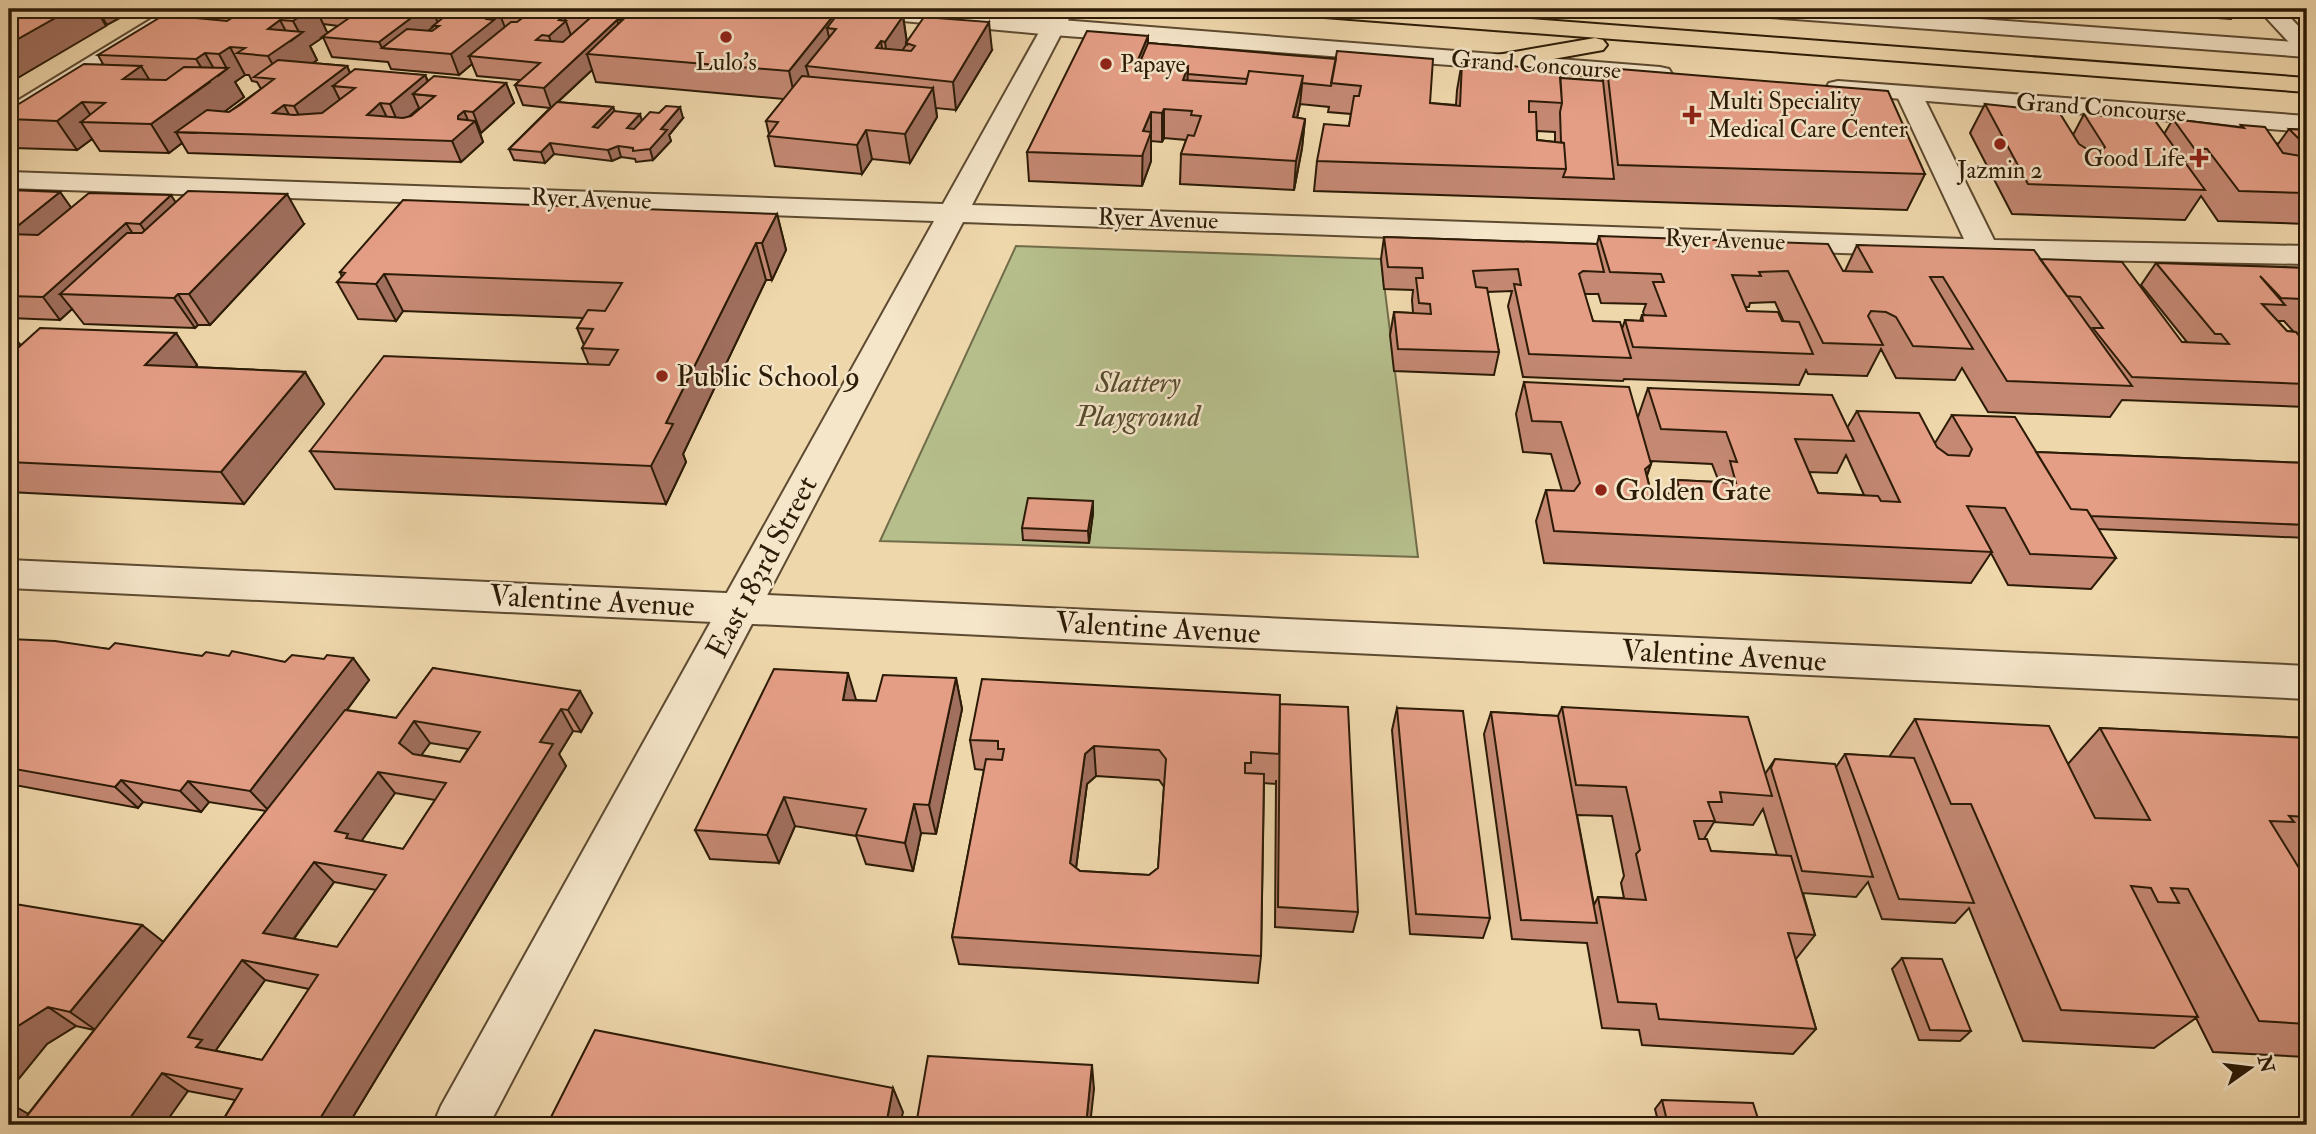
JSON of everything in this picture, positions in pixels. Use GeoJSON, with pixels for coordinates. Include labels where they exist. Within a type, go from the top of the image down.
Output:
{"type":"FeatureCollection","features":[{"type":"Feature","properties":{"kind":"main road","name":"Grand Concourse"},"geometry":{"type":"LineString","coordinates":[[1311,9],[2307,85]]}},
{"type":"Feature","properties":{"kind":"main road"},"geometry":{"type":"LineString","coordinates":[[1497,62],[1651,35]]}},
{"type":"Feature","properties":{"kind":"street"},"geometry":{"type":"LineString","coordinates":[[9,117],[184,9]]}},
{"type":"Feature","properties":{"kind":"street","name":"Grand Concourse"},"geometry":{"type":"LineString","coordinates":[[849,9],[1058,18],[1497,62],[1679,76]]}},
{"type":"Feature","properties":{"kind":"street"},"geometry":{"type":"LineString","coordinates":[[1756,9],[1874,13],[2307,49]]}},
{"type":"Feature","properties":{"kind":"street"},"geometry":{"type":"LineString","coordinates":[[2269,9],[2307,49]]}},
{"type":"Feature","properties":{"kind":"street","name":"East 183rd Street"},"geometry":{"type":"LineString","coordinates":[[460,1125],[1058,18]]}},
{"type":"Feature","properties":{"kind":"street","name":"Grand Concourse"},"geometry":{"type":"LineString","coordinates":[[1818,87],[2307,124]]}},
{"type":"Feature","properties":{"kind":"street"},"geometry":{"type":"LineString","coordinates":[[1909,94],[1983,249]]}},
{"type":"Feature","properties":{"kind":"street","name":"Ryer Avenue"},"geometry":{"type":"LineString","coordinates":[[9,180],[1983,249],[2307,255]]}},
{"type":"Feature","properties":{"kind":"street","name":"Valentine Avenue"},"geometry":{"type":"LineString","coordinates":[[9,574],[2307,683]]}},
{"type":"Feature","properties":{"kind":"green space","name":"Slattery Playground"},"geometry":{"type":"Polygon","coordinates":[[[1016,246],[1381,259],[1418,557],[880,541],[1016,246]]]}},
{"type":"Feature","properties":{"kind":"building"},"geometry":{"type":"Polygon","coordinates":[[[71,9],[9,44],[9,10],[71,9]]]}},
{"type":"Feature","properties":{"kind":"building"},"geometry":{"type":"Polygon","coordinates":[[[246,9],[311,9],[293,21],[280,20],[268,29],[303,32],[268,56],[237,53],[245,48],[230,47],[219,54],[205,53],[196,59],[98,55],[164,15],[227,21],[246,9]]]}},
{"type":"Feature","properties":{"kind":"building"},"geometry":{"type":"Polygon","coordinates":[[[362,9],[423,9],[379,42],[322,37],[362,9]]]}},
{"type":"Feature","properties":{"kind":"building"},"geometry":{"type":"Polygon","coordinates":[[[461,9],[634,9],[622,20],[617,20],[544,88],[515,85],[540,63],[469,56],[511,22],[517,22],[529,13],[498,10],[487,19],[494,20],[451,54],[382,48],[407,29],[432,31],[439,26],[433,26],[451,11],[457,12],[461,9]],[[564,16],[559,20],[566,21],[549,36],[542,35],[536,40],[563,42],[590,18],[564,16]]]}},
{"type":"Feature","properties":{"kind":"building"},"geometry":{"type":"Polygon","coordinates":[[[634,9],[838,10],[789,71],[587,54],[634,9]]]}},
{"type":"Feature","properties":{"kind":"building"},"geometry":{"type":"Polygon","coordinates":[[[840,11],[879,17],[903,16],[885,42],[881,41],[876,48],[911,51],[915,46],[906,43],[924,17],[989,22],[953,82],[806,66],[836,29],[827,28],[840,11]]]}},
{"type":"Feature","properties":{"kind":"building"},"geometry":{"type":"Polygon","coordinates":[[[1087,31],[1148,36],[1137,62],[1188,66],[1183,80],[1246,84],[1249,71],[1303,76],[1293,117],[1305,119],[1296,161],[1181,154],[1188,135],[1194,136],[1201,116],[1191,115],[1192,111],[1164,109],[1162,113],[1151,112],[1143,131],[1151,132],[1142,156],[1027,152],[1087,31]]]}},
{"type":"Feature","properties":{"kind":"building"},"geometry":{"type":"Polygon","coordinates":[[[1148,43],[1336,59],[1331,86],[1302,83],[1303,76],[1249,71],[1247,79],[1188,74],[1188,66],[1140,62],[1148,43]]]}},
{"type":"Feature","properties":{"kind":"building"},"geometry":{"type":"Polygon","coordinates":[[[1337,51],[1433,59],[1430,103],[1460,106],[1462,62],[1560,70],[1562,103],[1529,101],[1529,112],[1536,112],[1537,140],[1564,143],[1566,169],[1317,161],[1324,124],[1349,126],[1354,96],[1359,96],[1361,86],[1331,83],[1337,51]]]}},
{"type":"Feature","properties":{"kind":"building"},"geometry":{"type":"Polygon","coordinates":[[[278,60],[347,66],[294,106],[284,105],[273,113],[322,113],[355,88],[333,86],[355,69],[425,75],[390,104],[380,103],[367,115],[403,118],[411,116],[435,96],[413,94],[434,76],[506,83],[473,112],[464,111],[458,116],[458,119],[475,121],[452,141],[176,132],[207,110],[229,112],[240,105],[274,79],[254,77],[278,60]]]}},
{"type":"Feature","properties":{"kind":"building"},"geometry":{"type":"Polygon","coordinates":[[[84,64],[141,66],[123,79],[166,80],[184,67],[228,68],[151,124],[81,122],[105,103],[82,102],[57,121],[9,119],[9,110],[84,64]]]}},
{"type":"Feature","properties":{"kind":"building"},"geometry":{"type":"Polygon","coordinates":[[[1607,68],[1888,91],[1925,174],[1618,165],[1607,68]]]}},
{"type":"Feature","properties":{"kind":"building"},"geometry":{"type":"Polygon","coordinates":[[[802,76],[933,88],[905,134],[866,130],[857,145],[768,136],[778,122],[766,121],[802,76]]]}},
{"type":"Feature","properties":{"kind":"building"},"geometry":{"type":"Polygon","coordinates":[[[1560,78],[1603,81],[1614,179],[1563,177],[1566,169],[1564,143],[1561,142],[1560,78]]]}},
{"type":"Feature","properties":{"kind":"building"},"geometry":{"type":"Polygon","coordinates":[[[557,102],[613,107],[593,127],[598,128],[614,111],[640,114],[627,128],[634,129],[650,112],[659,113],[666,106],[680,107],[661,129],[667,130],[650,149],[633,151],[633,148],[618,146],[608,150],[550,143],[541,152],[509,149],[557,102]]]}},
{"type":"Feature","properties":{"kind":"building"},"geometry":{"type":"Polygon","coordinates":[[[1985,104],[2059,112],[2079,144],[2087,149],[2102,150],[2105,147],[2084,114],[2153,118],[2205,190],[2028,184],[1985,104]]]}},
{"type":"Feature","properties":{"kind":"building"},"geometry":{"type":"Polygon","coordinates":[[[2173,119],[2244,128],[2241,125],[2265,127],[2283,153],[2307,157],[2307,193],[2239,191],[2207,149],[2194,148],[2173,119]]]}},
{"type":"Feature","properties":{"kind":"building"},"geometry":{"type":"Polygon","coordinates":[[[2289,129],[2307,130],[2307,147],[2289,129]]]}},
{"type":"Feature","properties":{"kind":"building"},"geometry":{"type":"Polygon","coordinates":[[[9,190],[60,192],[9,233],[9,190]]]}},
{"type":"Feature","properties":{"kind":"building"},"geometry":{"type":"Polygon","coordinates":[[[188,191],[287,194],[189,294],[178,294],[174,298],[60,294],[127,233],[142,233],[188,191]]]}},
{"type":"Feature","properties":{"kind":"building"},"geometry":{"type":"Polygon","coordinates":[[[89,193],[171,195],[140,224],[126,223],[43,297],[9,296],[9,234],[38,235],[89,193]]]}},
{"type":"Feature","properties":{"kind":"building"},"geometry":{"type":"Polygon","coordinates":[[[403,200],[777,214],[762,243],[756,243],[666,423],[673,424],[651,466],[310,451],[384,356],[609,365],[618,350],[582,348],[593,329],[577,328],[588,310],[605,311],[622,283],[384,274],[376,284],[337,282],[345,273],[340,272],[403,200]]]}},
{"type":"Feature","properties":{"kind":"building"},"geometry":{"type":"Polygon","coordinates":[[[1599,236],[1828,244],[1843,271],[1872,272],[1857,245],[2034,250],[2132,386],[2007,381],[1943,277],[1930,277],[1973,349],[1913,346],[1896,317],[1886,312],[1871,311],[1868,316],[1883,345],[1823,343],[1788,271],[1759,272],[1761,276],[1732,275],[1747,311],[1778,312],[1782,321],[1799,322],[1813,354],[1633,347],[1625,320],[1643,321],[1642,315],[1666,316],[1653,282],[1664,282],[1661,274],[1610,272],[1599,236]]]}},
{"type":"Feature","properties":{"kind":"building"},"geometry":{"type":"Polygon","coordinates":[[[1384,237],[1597,244],[1604,272],[1583,271],[1579,274],[1593,321],[1620,322],[1631,358],[1529,354],[1514,284],[1521,285],[1518,269],[1473,271],[1476,287],[1487,288],[1499,352],[1398,349],[1394,312],[1431,314],[1430,304],[1419,303],[1416,278],[1423,278],[1422,268],[1388,267],[1384,237]]]}},
{"type":"Feature","properties":{"kind":"building"},"geometry":{"type":"Polygon","coordinates":[[[2040,259],[2122,262],[2182,342],[2229,344],[2221,334],[2215,334],[2156,263],[2307,268],[2307,304],[2302,299],[2281,298],[2260,276],[2285,305],[2262,304],[2287,331],[2296,332],[2307,345],[2307,384],[2132,377],[2093,328],[2103,328],[2080,297],[2067,296],[2040,259]]]}},
{"type":"Feature","properties":{"kind":"building"},"geometry":{"type":"Polygon","coordinates":[[[40,328],[176,333],[145,365],[305,372],[221,472],[9,462],[9,356],[40,328]]]}},
{"type":"Feature","properties":{"kind":"building"},"geometry":{"type":"Polygon","coordinates":[[[1524,382],[1629,387],[1651,464],[1645,469],[1651,493],[1681,494],[1677,480],[1736,483],[1730,461],[1737,462],[1726,432],[1661,429],[1648,388],[1832,395],[1854,441],[1795,439],[1818,493],[1878,496],[1881,501],[1900,502],[1857,411],[1919,413],[1937,447],[1948,455],[1969,456],[1972,449],[1952,415],[2015,417],[2071,509],[2087,510],[2116,558],[2030,554],[2005,508],[1967,506],[1992,552],[1554,531],[1546,490],[1574,491],[1580,483],[1561,422],[1532,421],[1524,382]]]}},
{"type":"Feature","properties":{"kind":"building"},"geometry":{"type":"Polygon","coordinates":[[[2036,452],[2307,463],[2307,525],[2091,516],[2087,510],[2071,509],[2036,452]]]}},
{"type":"Feature","properties":{"kind":"building"},"geometry":{"type":"Polygon","coordinates":[[[1028,498],[1093,501],[1088,531],[1022,528],[1028,498]]]}},
{"type":"Feature","properties":{"kind":"building"},"geometry":{"type":"Polygon","coordinates":[[[9,639],[55,641],[109,649],[115,643],[202,656],[206,652],[229,656],[232,651],[285,662],[292,655],[324,659],[327,655],[353,658],[250,791],[188,781],[180,791],[121,780],[115,787],[9,768],[9,639]]]}},
{"type":"Feature","properties":{"kind":"building"},"geometry":{"type":"Polygon","coordinates":[[[433,668],[580,691],[568,710],[561,709],[540,742],[553,744],[316,1125],[220,1125],[242,1089],[162,1073],[125,1125],[20,1125],[345,710],[396,718],[433,668]],[[414,721],[399,743],[413,754],[460,762],[480,732],[414,721]],[[378,772],[335,831],[348,834],[346,838],[403,849],[446,783],[378,772]],[[314,862],[263,933],[337,947],[386,875],[314,862]],[[242,960],[188,1037],[202,1040],[196,1047],[262,1060],[318,975],[242,960]]]}},
{"type":"Feature","properties":{"kind":"building"},"geometry":{"type":"Polygon","coordinates":[[[774,669],[848,673],[843,700],[876,701],[883,675],[956,678],[929,805],[914,804],[905,843],[856,835],[866,809],[784,797],[767,835],[695,830],[774,669]]]}},
{"type":"Feature","properties":{"kind":"building"},"geometry":{"type":"Polygon","coordinates":[[[982,679],[1280,695],[1279,754],[1251,752],[1251,763],[1245,763],[1245,773],[1264,774],[1261,956],[952,937],[986,759],[1002,760],[1004,749],[998,749],[998,741],[970,740],[982,679]],[[1094,746],[1085,754],[1070,863],[1080,871],[1149,875],[1158,868],[1166,759],[1159,750],[1094,746]]]}},
{"type":"Feature","properties":{"kind":"building"},"geometry":{"type":"Polygon","coordinates":[[[1280,704],[1348,707],[1358,912],[1278,907],[1280,704]]]}},
{"type":"Feature","properties":{"kind":"building"},"geometry":{"type":"Polygon","coordinates":[[[1562,707],[1748,717],[1772,796],[1720,792],[1722,802],[1708,802],[1715,821],[1694,821],[1699,839],[1707,839],[1711,851],[1791,856],[1815,935],[1788,933],[1816,1029],[1659,1019],[1656,1004],[1618,1002],[1598,897],[1646,900],[1636,854],[1640,850],[1626,787],[1576,785],[1562,707]]]}},
{"type":"Feature","properties":{"kind":"building"},"geometry":{"type":"Polygon","coordinates":[[[1397,708],[1463,711],[1490,918],[1416,914],[1397,708]]]}},
{"type":"Feature","properties":{"kind":"building"},"geometry":{"type":"Polygon","coordinates":[[[1491,712],[1558,716],[1597,923],[1521,920],[1491,712]]]}},
{"type":"Feature","properties":{"kind":"building"},"geometry":{"type":"Polygon","coordinates":[[[1915,719],[2049,726],[2095,818],[2150,820],[2100,728],[2307,738],[2307,817],[2289,816],[2294,822],[2270,821],[2307,881],[2307,1024],[2259,1021],[2188,889],[2171,888],[2179,903],[2158,902],[2151,888],[2131,886],[2198,1017],[2061,1010],[1971,804],[1951,804],[1915,719]]]}},
{"type":"Feature","properties":{"kind":"building"},"geometry":{"type":"Polygon","coordinates":[[[1845,754],[1914,758],[1974,903],[1899,899],[1845,754]]]}},
{"type":"Feature","properties":{"kind":"building"},"geometry":{"type":"Polygon","coordinates":[[[1775,759],[1835,764],[1873,877],[1802,871],[1771,768],[1775,759]]]}},
{"type":"Feature","properties":{"kind":"building"},"geometry":{"type":"Polygon","coordinates":[[[9,903],[142,925],[70,1012],[48,1007],[18,1026],[9,1037],[9,903]]]}},
{"type":"Feature","properties":{"kind":"building"},"geometry":{"type":"Polygon","coordinates":[[[1902,958],[1942,959],[1971,1031],[1930,1030],[1902,958]]]}},
{"type":"Feature","properties":{"kind":"building"},"geometry":{"type":"Polygon","coordinates":[[[595,1030],[893,1088],[886,1125],[547,1125],[595,1030]]]}},
{"type":"Feature","properties":{"kind":"building"},"geometry":{"type":"Polygon","coordinates":[[[928,1056],[1092,1065],[1086,1125],[916,1125],[928,1056]]]}},
{"type":"Feature","properties":{"kind":"building"},"geometry":{"type":"Polygon","coordinates":[[[1662,1100],[1753,1103],[1760,1125],[1668,1125],[1662,1100]]]}},
{"type":"Feature","properties":{"kind":"building"},"geometry":{"type":"Polygon","coordinates":[[[1320,1121],[1371,1125],[1320,1125],[1320,1121]]]}},
{"type":"Feature","properties":{"kind":"place","name":"Lulo’s"},"geometry":{"type":"Point","coordinates":[726,37]}},
{"type":"Feature","properties":{"kind":"place","name":"Papaye"},"geometry":{"type":"Point","coordinates":[1106,64]}},
{"type":"Feature","properties":{"kind":"place","name":"Multi Speciality Medical Care Center"},"geometry":{"type":"Point","coordinates":[1692,115]}},
{"type":"Feature","properties":{"kind":"place","name":"Jazmin 2"},"geometry":{"type":"Point","coordinates":[2000,144]}},
{"type":"Feature","properties":{"kind":"place","name":"Good Life"},"geometry":{"type":"Point","coordinates":[2199,158]}},
{"type":"Feature","properties":{"kind":"place","name":"Public School 9"},"geometry":{"type":"Point","coordinates":[662,376]}},
{"type":"Feature","properties":{"kind":"place","name":"Golden Gate"},"geometry":{"type":"Point","coordinates":[1601,490]}}]}
